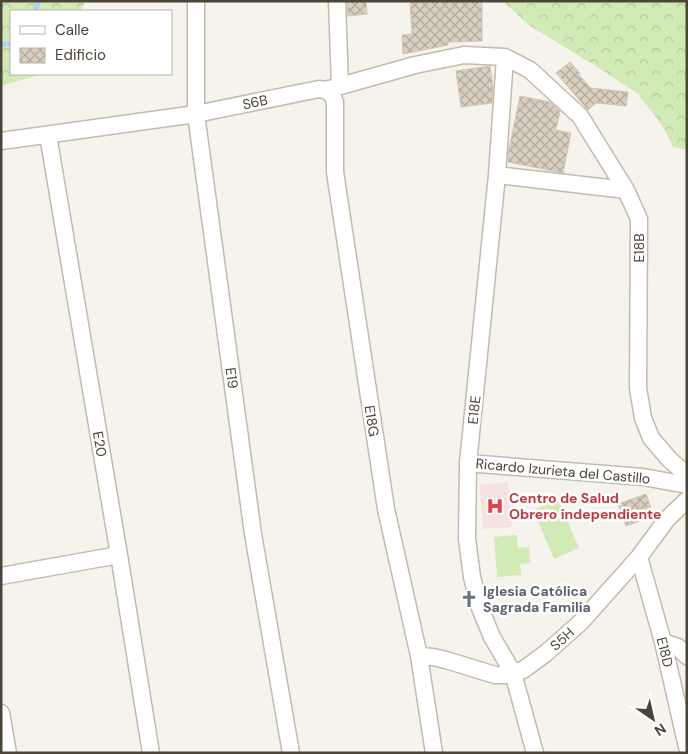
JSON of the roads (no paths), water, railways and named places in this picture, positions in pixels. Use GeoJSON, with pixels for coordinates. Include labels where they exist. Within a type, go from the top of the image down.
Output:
{"type":"FeatureCollection","features":[{"type":"Feature","properties":{"kind":"street","name":"E19"},"geometry":{"type":"LineString","coordinates":[[196,1],[196,114],[253,534],[292,753]]}},
{"type":"Feature","properties":{"kind":"street","name":"E18G"},"geometry":{"type":"LineString","coordinates":[[337,1],[332,95],[335,102],[335,172],[386,509],[419,656],[434,753]]}},
{"type":"Feature","properties":{"kind":"street","name":"S6B"},"geometry":{"type":"LineString","coordinates":[[1,141],[196,114],[319,89],[333,88],[415,65],[464,55],[505,57]]}},
{"type":"Feature","properties":{"kind":"street","name":"E18E"},"geometry":{"type":"LineString","coordinates":[[505,57],[497,175],[468,463],[467,539],[472,577],[484,618],[492,637],[513,673],[534,753]]}},
{"type":"Feature","properties":{"kind":"street","name":"E18B"},"geometry":{"type":"LineString","coordinates":[[505,57],[530,70],[580,116],[626,190],[639,219],[638,388],[643,418],[651,438],[669,459],[687,474]]}},
{"type":"Feature","properties":{"kind":"street","name":"E20"},"geometry":{"type":"LineString","coordinates":[[48,135],[151,753]]}},
{"type":"Feature","properties":{"kind":"street"},"geometry":{"type":"LineString","coordinates":[[497,175],[626,190]]}},
{"type":"Feature","properties":{"kind":"street","name":"Ricardo Izurieta del Castillo"},"geometry":{"type":"LineString","coordinates":[[468,463],[643,477],[687,485]]}},
{"type":"Feature","properties":{"kind":"street","name":"S5H"},"geometry":{"type":"LineString","coordinates":[[419,656],[446,660],[494,675],[505,676],[523,670],[546,653],[580,622],[639,557],[668,519],[687,500]]}},
{"type":"Feature","properties":{"kind":"street"},"geometry":{"type":"LineString","coordinates":[[1,576],[119,555]]}},
{"type":"Feature","properties":{"kind":"street","name":"E18D"},"geometry":{"type":"LineString","coordinates":[[639,557],[663,642],[687,747]]}},
{"type":"Feature","properties":{"kind":"street"},"geometry":{"type":"LineString","coordinates":[[663,642],[678,647],[687,656]]}},
{"type":"Feature","properties":{"kind":"street"},"geometry":{"type":"LineString","coordinates":[[1,713],[8,753]]}},
{"type":"Feature","properties":{"kind":"waterway"},"geometry":{"type":"LineString","coordinates":[[35,10],[39,1]]}},
{"type":"Feature","properties":{"kind":"waterway"},"geometry":{"type":"LineString","coordinates":[[1,45],[10,43]]}},
{"type":"Feature","properties":{"kind":"place","name":"Centro de Salud Obrero independiente"},"geometry":{"type":"Point","coordinates":[495,506]}},
{"type":"Feature","properties":{"kind":"place","name":"Iglesia Católica Sagrada Familia"},"geometry":{"type":"Point","coordinates":[469,599]}}]}
